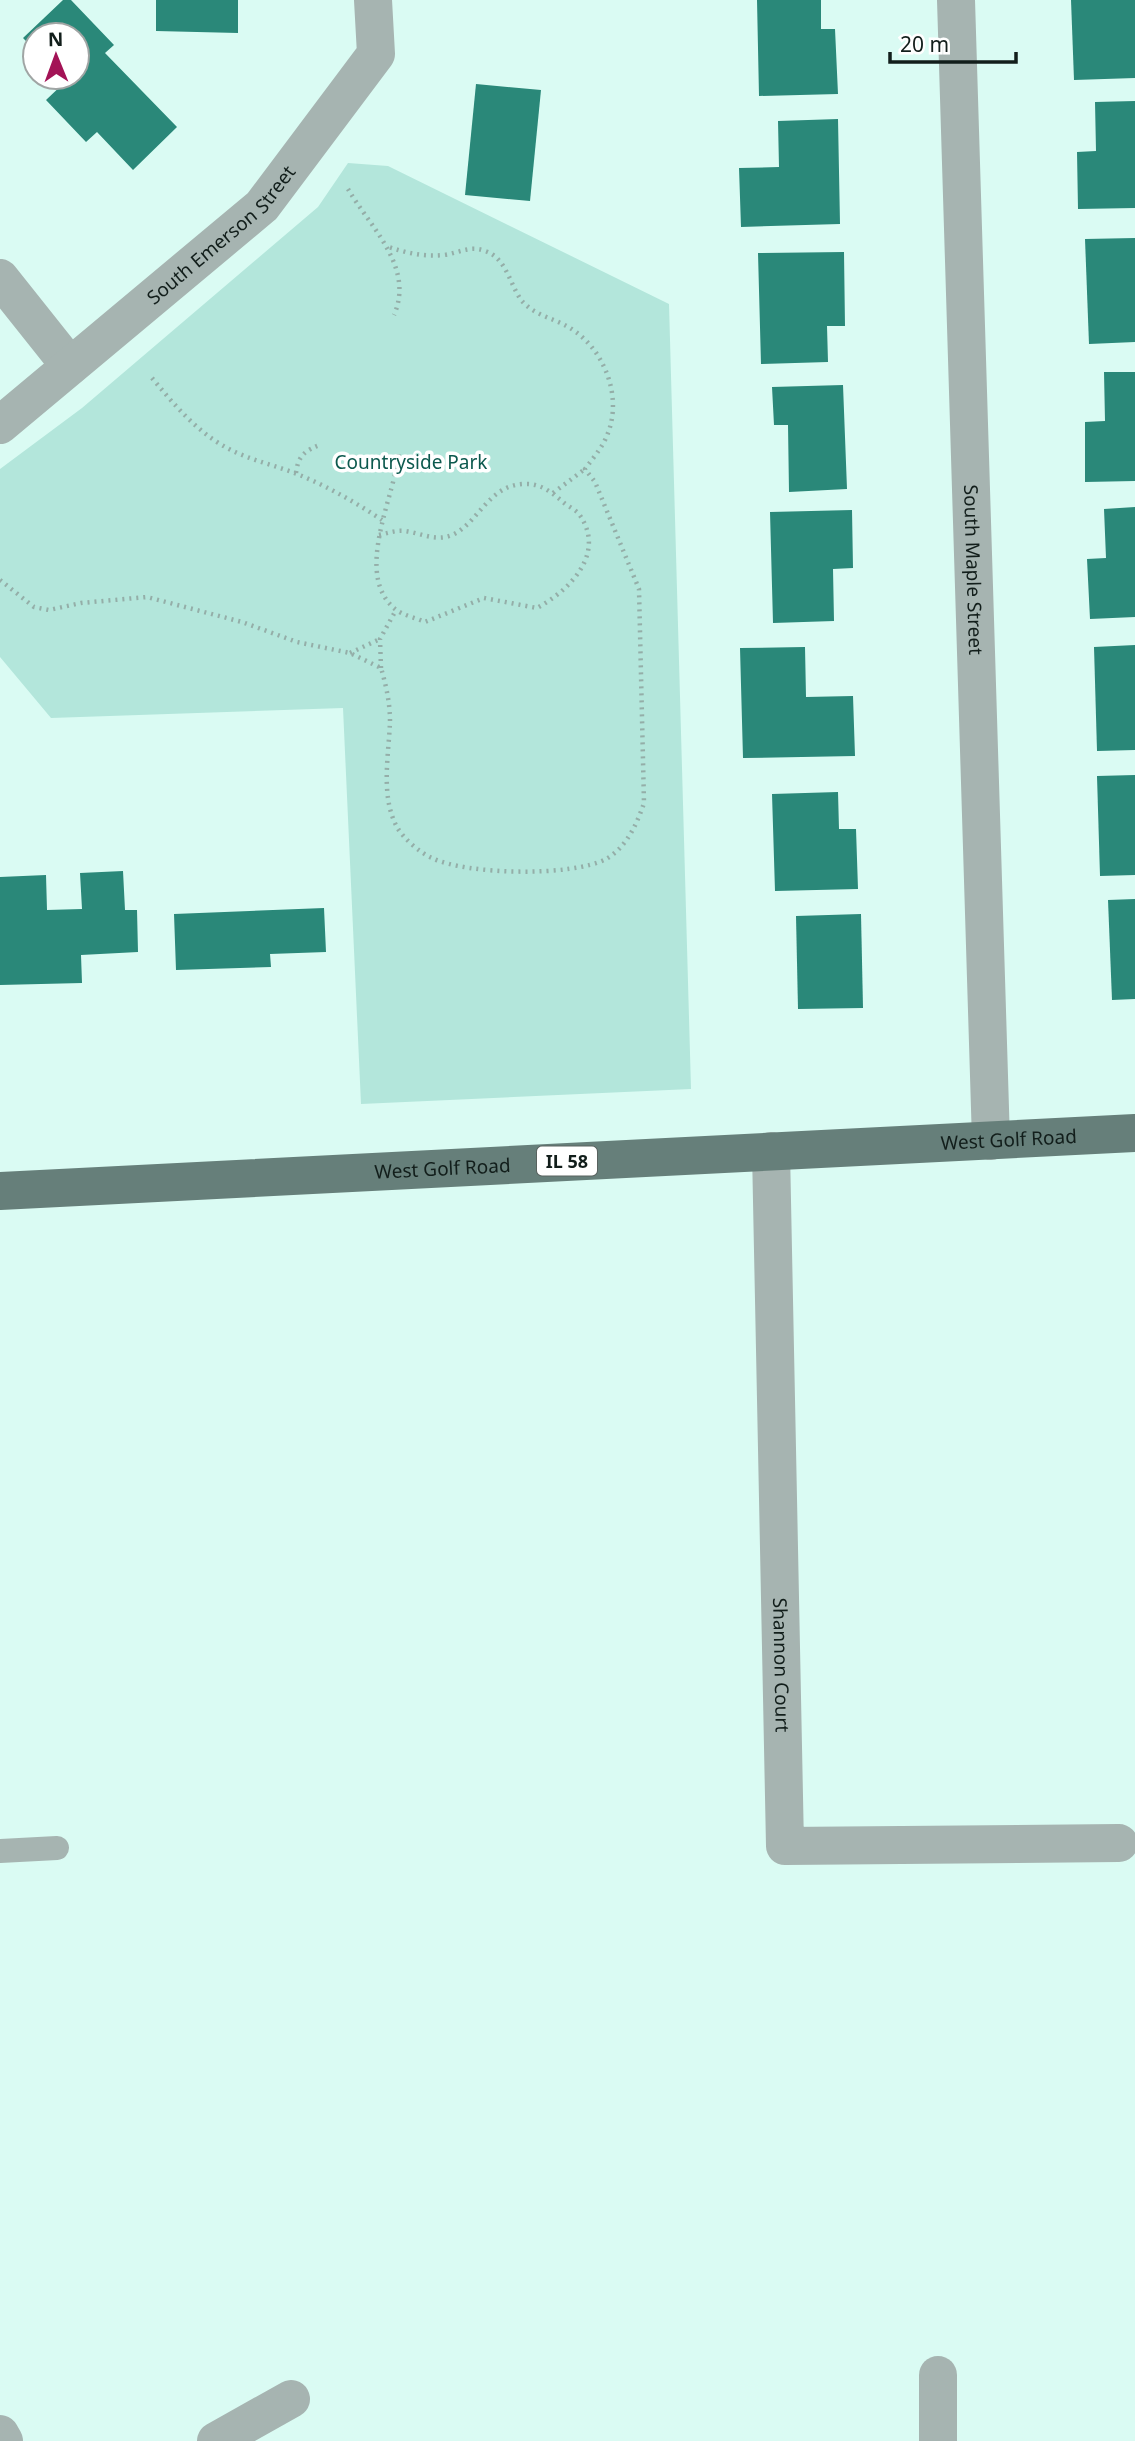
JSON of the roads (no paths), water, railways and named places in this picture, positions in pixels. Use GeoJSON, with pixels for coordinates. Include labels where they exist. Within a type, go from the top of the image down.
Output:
{"type":"FeatureCollection","features":[{"type":"Feature","properties":{"kind":"main road","name":"West Golf Road"},"geometry":{"type":"LineString","coordinates":[[0,1191],[1135,1133]]}},
{"type":"Feature","properties":{"kind":"street","name":"South Emerson Street"},"geometry":{"type":"LineString","coordinates":[[0,425],[262,206],[376,54],[373,0]]}},
{"type":"Feature","properties":{"kind":"street","name":"South Maple Street"},"geometry":{"type":"LineString","coordinates":[[956,0],[991,1141]]}},
{"type":"Feature","properties":{"kind":"street"},"geometry":{"type":"LineString","coordinates":[[0,278],[70,366]]}},
{"type":"Feature","properties":{"kind":"street","name":"Shannon Court"},"geometry":{"type":"LineString","coordinates":[[771,1151],[785,1846],[1119,1843]]}},
{"type":"Feature","properties":{"kind":"street"},"geometry":{"type":"LineString","coordinates":[[938,2375],[938,2441]]}},
{"type":"Feature","properties":{"kind":"street"},"geometry":{"type":"LineString","coordinates":[[216,2441],[291,2399]]}},
{"type":"Feature","properties":{"kind":"street"},"geometry":{"type":"LineString","coordinates":[[0,2434],[4,2441]]}},
{"type":"Feature","properties":{"kind":"lane"},"geometry":{"type":"LineString","coordinates":[[0,1851],[57,1848]]}},
{"type":"Feature","properties":{"kind":"park label","name":"Countryside Park"},"geometry":{"type":"Point","coordinates":[411,462]}}]}
